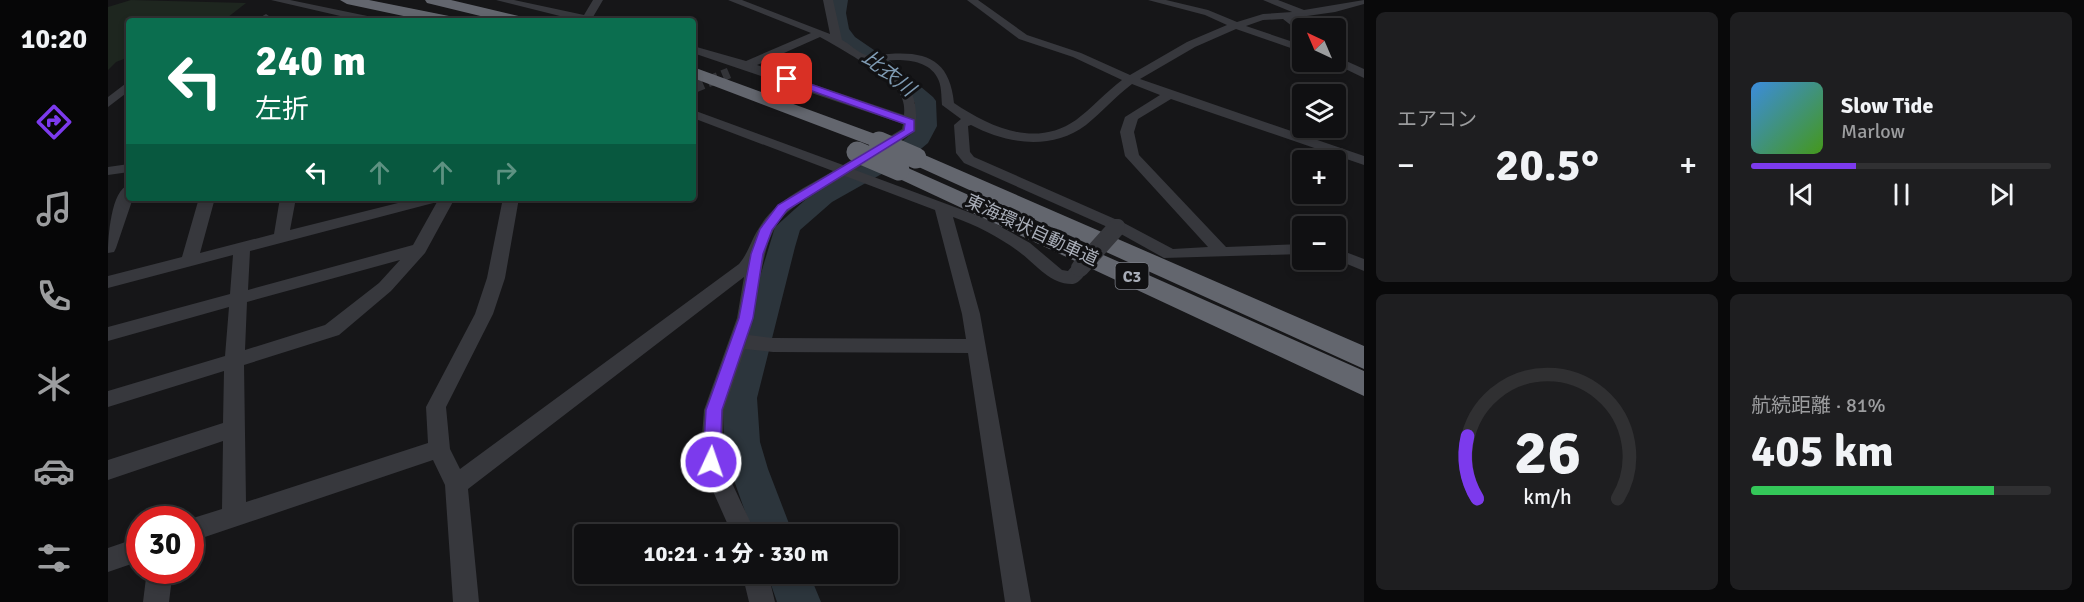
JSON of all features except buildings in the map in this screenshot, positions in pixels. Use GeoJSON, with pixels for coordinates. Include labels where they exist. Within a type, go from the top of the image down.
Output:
{"type":"FeatureCollection","features":[{"type":"Feature","properties":{"kind":"highway"},"geometry":{"type":"LineString","coordinates":[[347,0],[434,18]]}},
{"type":"Feature","properties":{"kind":"highway"},"geometry":{"type":"LineString","coordinates":[[432,0],[508,18]]}},
{"type":"Feature","properties":{"kind":"highway","name":"東海環状自動車道"},"geometry":{"type":"LineString","coordinates":[[696,73],[879,142],[907,164],[1364,384]]}},
{"type":"Feature","properties":{"kind":"highway","name":"東海環状自動車道"},"geometry":{"type":"LineString","coordinates":[[696,92],[857,152],[907,164],[1364,358]]}},
{"type":"Feature","properties":{"kind":"street"},"geometry":{"type":"LineString","coordinates":[[276,0],[363,18]]}},
{"type":"Feature","properties":{"kind":"street"},"geometry":{"type":"LineString","coordinates":[[501,0],[580,18]]}},
{"type":"Feature","properties":{"kind":"street"},"geometry":{"type":"LineString","coordinates":[[590,18],[598,0]]}},
{"type":"Feature","properties":{"kind":"street"},"geometry":{"type":"LineString","coordinates":[[733,0],[820,33],[837,42],[901,86],[911,104],[909,131],[783,208],[766,229],[757,254],[746,318],[714,410],[711,462],[739,524]]}},
{"type":"Feature","properties":{"kind":"street"},"geometry":{"type":"LineString","coordinates":[[828,0],[837,42]]}},
{"type":"Feature","properties":{"kind":"street"},"geometry":{"type":"LineString","coordinates":[[972,0],[1023,38],[1077,55],[1130,80],[1364,161]]}},
{"type":"Feature","properties":{"kind":"street"},"geometry":{"type":"LineString","coordinates":[[1153,0],[1198,10],[1292,46]]}},
{"type":"Feature","properties":{"kind":"street"},"geometry":{"type":"LineString","coordinates":[[1268,0],[1304,12]]}},
{"type":"Feature","properties":{"kind":"street"},"geometry":{"type":"LineString","coordinates":[[864,61],[885,56],[908,57],[927,63],[941,72],[948,105],[969,120],[1018,137],[1052,136],[1083,121],[1112,92],[1179,50],[1258,18],[1348,7],[1364,1]]}},
{"type":"Feature","properties":{"kind":"street"},"geometry":{"type":"LineString","coordinates":[[1348,7],[1364,15]]}},
{"type":"Feature","properties":{"kind":"street"},"geometry":{"type":"LineString","coordinates":[[1285,16],[1292,22]]}},
{"type":"Feature","properties":{"kind":"street"},"geometry":{"type":"LineString","coordinates":[[729,73],[820,33]]}},
{"type":"Feature","properties":{"kind":"street"},"geometry":{"type":"LineString","coordinates":[[696,50],[910,122]]}},
{"type":"Feature","properties":{"kind":"street"},"geometry":{"type":"LineString","coordinates":[[1346,65],[1364,74]]}},
{"type":"Feature","properties":{"kind":"street"},"geometry":{"type":"LineString","coordinates":[[108,104],[126,88]]}},
{"type":"Feature","properties":{"kind":"street"},"geometry":{"type":"LineString","coordinates":[[1170,94],[1132,117],[1127,132],[1132,156],[1222,252]]}},
{"type":"Feature","properties":{"kind":"street"},"geometry":{"type":"LineString","coordinates":[[108,104],[126,104]]}},
{"type":"Feature","properties":{"kind":"street"},"geometry":{"type":"LineString","coordinates":[[696,115],[981,222],[1024,247],[1056,274],[1072,278],[1118,226]]}},
{"type":"Feature","properties":{"kind":"street"},"geometry":{"type":"LineString","coordinates":[[969,120],[961,125],[963,153],[969,160],[1118,226],[1170,254],[1292,249]]}},
{"type":"Feature","properties":{"kind":"street"},"geometry":{"type":"LineString","coordinates":[[108,171],[126,168]]}},
{"type":"Feature","properties":{"kind":"street"},"geometry":{"type":"LineString","coordinates":[[108,248],[126,197]]}},
{"type":"Feature","properties":{"kind":"street"},"geometry":{"type":"LineString","coordinates":[[189,262],[206,201]]}},
{"type":"Feature","properties":{"kind":"street"},"geometry":{"type":"LineString","coordinates":[[281,238],[287,201]]}},
{"type":"Feature","properties":{"kind":"street"},"geometry":{"type":"LineString","coordinates":[[369,201],[370,215]]}},
{"type":"Feature","properties":{"kind":"street"},"geometry":{"type":"LineString","coordinates":[[108,282],[424,201]]}},
{"type":"Feature","properties":{"kind":"street"},"geometry":{"type":"LineString","coordinates":[[108,399],[332,330],[385,287],[419,249],[445,201]]}},
{"type":"Feature","properties":{"kind":"street"},"geometry":{"type":"LineString","coordinates":[[466,602],[456,485],[439,448],[436,407],[484,314],[496,278],[510,201]]}},
{"type":"Feature","properties":{"kind":"street"},"geometry":{"type":"LineString","coordinates":[[942,206],[971,314],[1018,602]]}},
{"type":"Feature","properties":{"kind":"street"},"geometry":{"type":"LineString","coordinates":[[234,515],[234,362],[242,248]]}},
{"type":"Feature","properties":{"kind":"street"},"geometry":{"type":"LineString","coordinates":[[108,334],[419,249]]}},
{"type":"Feature","properties":{"kind":"street"},"geometry":{"type":"LineString","coordinates":[[456,485],[745,268],[757,254]]}},
{"type":"Feature","properties":{"kind":"street"},"geometry":{"type":"LineString","coordinates":[[1346,258],[1364,265]]}},
{"type":"Feature","properties":{"kind":"street"},"geometry":{"type":"LineString","coordinates":[[738,341],[773,345],[976,346]]}},
{"type":"Feature","properties":{"kind":"street"},"geometry":{"type":"LineString","coordinates":[[108,470],[234,428]]}},
{"type":"Feature","properties":{"kind":"street"},"geometry":{"type":"LineString","coordinates":[[204,526],[439,448]]}},
{"type":"Feature","properties":{"kind":"street"},"geometry":{"type":"LineString","coordinates":[[108,560],[126,554]]}},
{"type":"Feature","properties":{"kind":"street"},"geometry":{"type":"LineString","coordinates":[[156,602],[158,584]]}},
{"type":"Feature","properties":{"kind":"street"},"geometry":{"type":"LineString","coordinates":[[758,584],[762,602]]}},
{"type":"Feature","properties":{"kind":"shaded area"},"geometry":{"type":"Polygon","coordinates":[[[131,0],[246,3],[227,18],[126,18],[126,58],[116,62],[108,70],[108,7],[131,0]]]}},
{"type":"Feature","properties":{"kind":"waterway","name":"比衣川"},"geometry":{"type":"LineString","coordinates":[[769,524],[749,469],[742,442],[740,398],[788,227],[823,197],[902,153],[920,138],[926,126],[926,101],[883,65],[849,41],[840,29],[838,13],[840,0]]}},
{"type":"Feature","properties":{"kind":"waterway","name":"比衣川"},"geometry":{"type":"LineString","coordinates":[[792,584],[799,602]]}},
{"type":"Feature","properties":{"kind":"tunnel"},"geometry":{"type":"LineString","coordinates":[[696,87],[729,73]]}},
{"type":"Feature","properties":{"kind":"route"},"geometry":{"type":"LineString","coordinates":[[711,462],[714,410],[746,318],[757,254],[766,229],[783,208],[909,131],[910,122],[787,79]]}}]}
